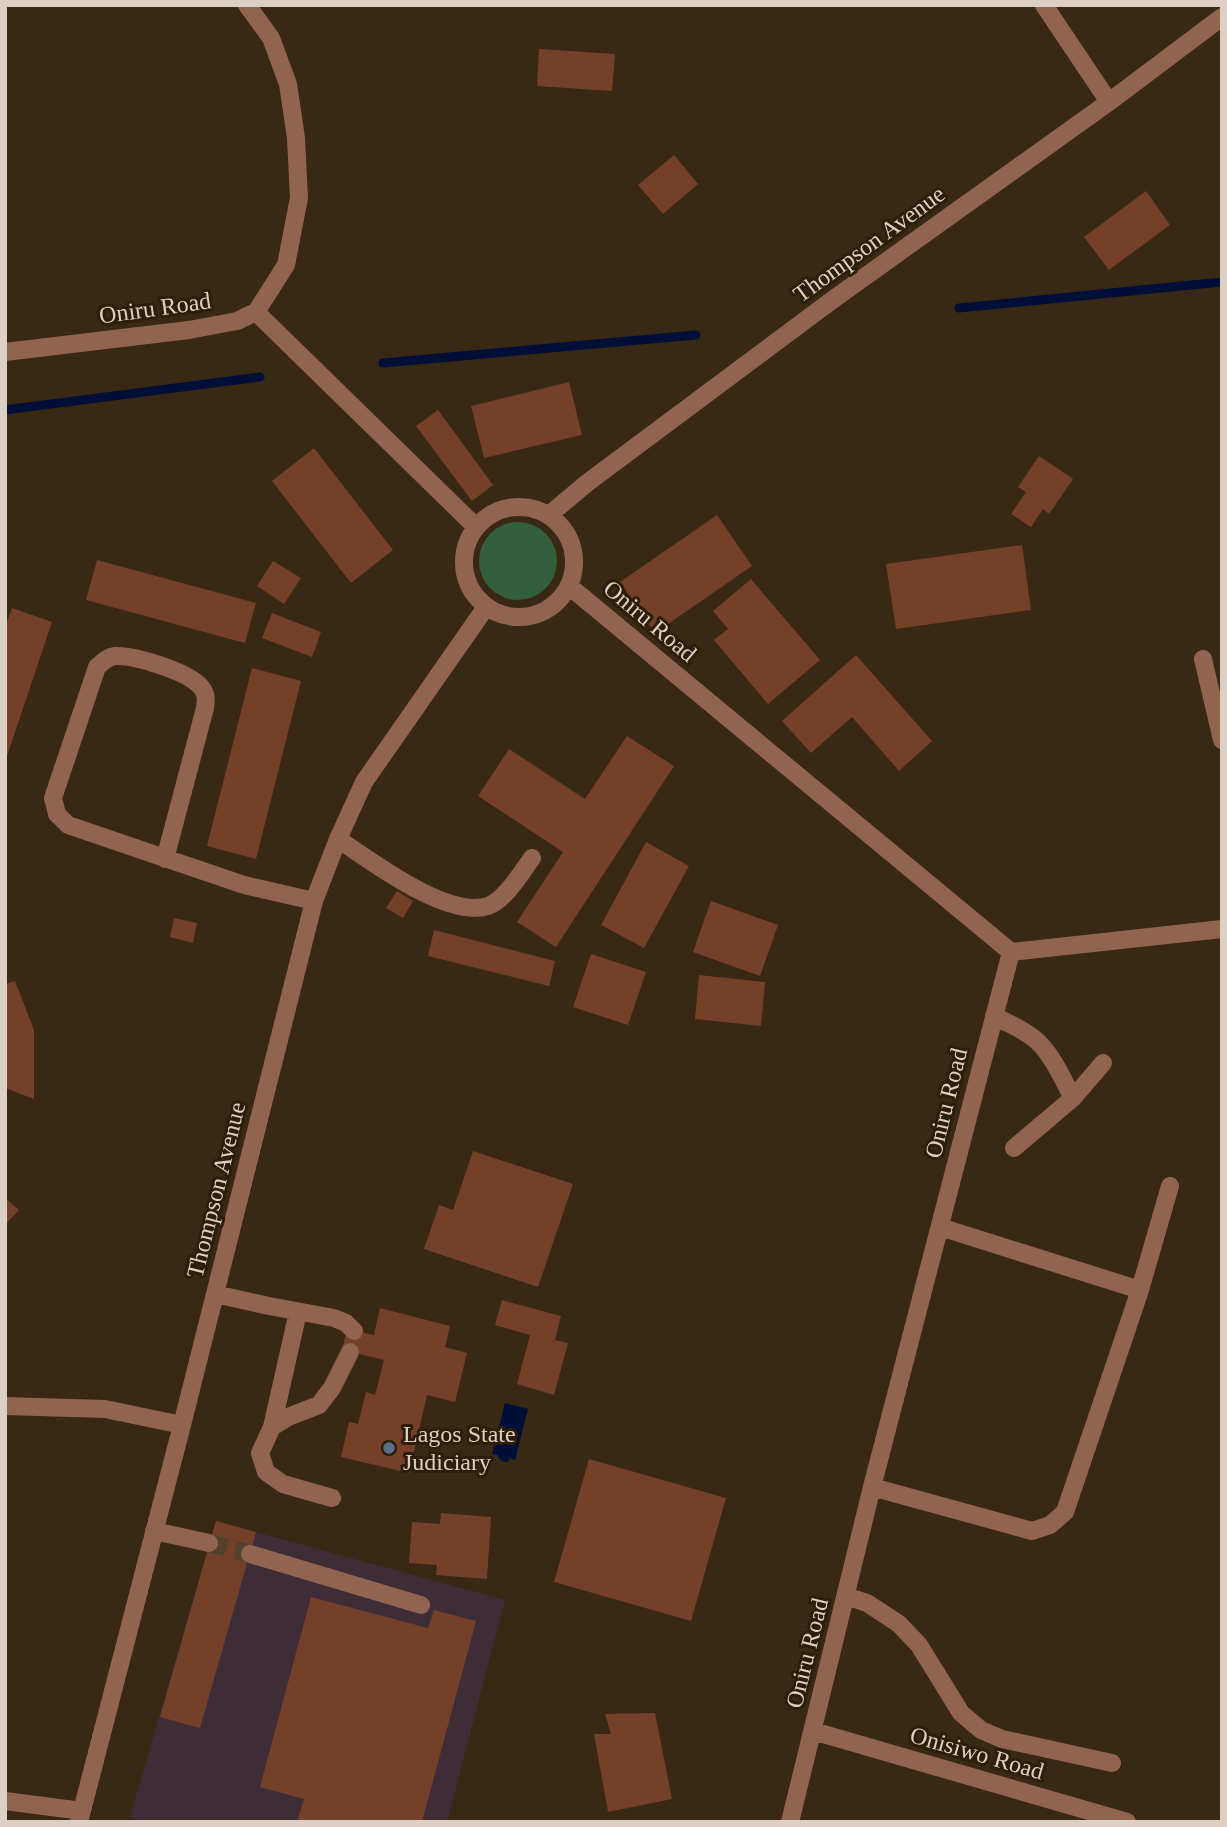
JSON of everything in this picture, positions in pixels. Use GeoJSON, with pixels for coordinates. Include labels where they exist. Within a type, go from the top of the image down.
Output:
{"type":"FeatureCollection","features":[{"type":"Feature","properties":{"kind":"street"},"geometry":{"type":"LineString","coordinates":[[247,5],[271,38],[288,84],[296,138],[299,198],[286,265],[256,312],[475,526]]}},
{"type":"Feature","properties":{"kind":"street"},"geometry":{"type":"LineString","coordinates":[[1044,5],[1109,102]]}},
{"type":"Feature","properties":{"kind":"street","name":"Thompson Avenue"},"geometry":{"type":"LineString","coordinates":[[549,515],[587,483],[831,300],[1222,18]]}},
{"type":"Feature","properties":{"kind":"street","name":"Oniru Road"},"geometry":{"type":"LineString","coordinates":[[5,352],[189,330],[237,321],[256,312]]}},
{"type":"Feature","properties":{"kind":"street"},"geometry":{"type":"LineString","coordinates":[[502,508],[535,508],[549,515],[564,529],[573,547],[575,567],[569,586],[558,603],[542,613],[523,618],[503,615],[486,607],[471,590],[463,569],[465,546],[475,526],[502,508]]}},
{"type":"Feature","properties":{"kind":"street","name":"Oniru Road"},"geometry":{"type":"LineString","coordinates":[[569,586],[1010,951],[872,1487],[790,1822]]}},
{"type":"Feature","properties":{"kind":"street","name":"Thompson Avenue"},"geometry":{"type":"LineString","coordinates":[[80,1817],[314,901],[364,782],[486,607]]}},
{"type":"Feature","properties":{"kind":"street"},"geometry":{"type":"LineString","coordinates":[[165,859],[206,696],[192,679],[179,672],[146,661],[116,656],[106,659],[97,667],[53,798],[57,814],[68,825],[165,859],[244,885],[314,901]]}},
{"type":"Feature","properties":{"kind":"street"},"geometry":{"type":"LineString","coordinates":[[1203,659],[1222,740]]}},
{"type":"Feature","properties":{"kind":"street"},"geometry":{"type":"LineString","coordinates":[[338,839],[391,874],[436,899],[463,908],[488,905],[507,892],[531,859]]}},
{"type":"Feature","properties":{"kind":"street"},"geometry":{"type":"LineString","coordinates":[[1010,951],[1222,929]]}},
{"type":"Feature","properties":{"kind":"street"},"geometry":{"type":"LineString","coordinates":[[994,1016],[1040,1043],[1073,1098]]}},
{"type":"Feature","properties":{"kind":"street"},"geometry":{"type":"LineString","coordinates":[[1014,1148],[1073,1098],[1103,1063]]}},
{"type":"Feature","properties":{"kind":"street"},"geometry":{"type":"LineString","coordinates":[[872,1487],[1032,1531],[1050,1525],[1065,1512],[1140,1290],[1170,1186]]}},
{"type":"Feature","properties":{"kind":"street"},"geometry":{"type":"LineString","coordinates":[[940,1227],[1140,1290]]}},
{"type":"Feature","properties":{"kind":"street"},"geometry":{"type":"LineString","coordinates":[[215,1294],[334,1318],[346,1323],[354,1331]]}},
{"type":"Feature","properties":{"kind":"street"},"geometry":{"type":"LineString","coordinates":[[298,1312],[272,1427],[260,1452],[266,1472],[283,1484],[332,1498]]}},
{"type":"Feature","properties":{"kind":"street"},"geometry":{"type":"LineString","coordinates":[[272,1427],[288,1417],[319,1405],[332,1388],[350,1352]]}},
{"type":"Feature","properties":{"kind":"street"},"geometry":{"type":"LineString","coordinates":[[5,1406],[105,1409],[182,1425]]}},
{"type":"Feature","properties":{"kind":"street"},"geometry":{"type":"LineString","coordinates":[[154,1531],[209,1543]]}},
{"type":"Feature","properties":{"kind":"street"},"geometry":{"type":"LineString","coordinates":[[250,1554],[421,1605]]}},
{"type":"Feature","properties":{"kind":"street"},"geometry":{"type":"LineString","coordinates":[[846,1597],[867,1603],[899,1624],[919,1645],[961,1713],[981,1730],[1002,1739],[1112,1763]]}},
{"type":"Feature","properties":{"kind":"street","name":"Onisiwo Road"},"geometry":{"type":"LineString","coordinates":[[813,1731],[1127,1822]]}},
{"type":"Feature","properties":{"kind":"street"},"geometry":{"type":"LineString","coordinates":[[5,1801],[80,1817]]}},
{"type":"Feature","properties":{"kind":"shaded area"},"geometry":{"type":"Polygon","coordinates":[[[216,1521],[505,1600],[447,1822],[149,1822],[130,1817],[216,1521]]]}},
{"type":"Feature","properties":{"kind":"green space"},"geometry":{"type":"Polygon","coordinates":[[[510,522],[526,522],[540,528],[551,539],[557,553],[557,569],[551,583],[540,594],[526,600],[510,600],[496,594],[485,583],[479,569],[479,553],[485,539],[496,528],[510,522]]]}},
{"type":"Feature","properties":{"kind":"water"},"geometry":{"type":"Polygon","coordinates":[[[505,1403],[528,1409],[515,1460],[510,1458],[507,1462],[492,1454],[505,1403]]]}},
{"type":"Feature","properties":{"kind":"building"},"geometry":{"type":"Polygon","coordinates":[[[539,49],[615,54],[612,91],[537,86],[539,49]]]}},
{"type":"Feature","properties":{"kind":"building"},"geometry":{"type":"Polygon","coordinates":[[[674,155],[698,184],[663,214],[638,185],[674,155]]]}},
{"type":"Feature","properties":{"kind":"building"},"geometry":{"type":"Polygon","coordinates":[[[1146,191],[1170,225],[1109,270],[1084,237],[1146,191]]]}},
{"type":"Feature","properties":{"kind":"building"},"geometry":{"type":"Polygon","coordinates":[[[569,382],[582,435],[484,458],[471,406],[569,382]]]}},
{"type":"Feature","properties":{"kind":"building"},"geometry":{"type":"Polygon","coordinates":[[[438,410],[493,485],[472,501],[416,426],[438,410]]]}},
{"type":"Feature","properties":{"kind":"building"},"geometry":{"type":"Polygon","coordinates":[[[314,448],[393,550],[351,583],[272,481],[314,448]]]}},
{"type":"Feature","properties":{"kind":"building"},"geometry":{"type":"Polygon","coordinates":[[[1039,456],[1073,479],[1049,514],[1043,509],[1031,527],[1011,514],[1026,492],[1018,487],[1039,456]]]}},
{"type":"Feature","properties":{"kind":"building"},"geometry":{"type":"Polygon","coordinates":[[[717,515],[752,566],[655,633],[620,582],[717,515]]]}},
{"type":"Feature","properties":{"kind":"building"},"geometry":{"type":"Polygon","coordinates":[[[1022,545],[1031,610],[896,629],[886,564],[1022,545]]]}},
{"type":"Feature","properties":{"kind":"building"},"geometry":{"type":"Polygon","coordinates":[[[97,560],[256,603],[245,643],[86,600],[97,560]]]}},
{"type":"Feature","properties":{"kind":"building"},"geometry":{"type":"Polygon","coordinates":[[[273,561],[301,578],[284,604],[257,586],[273,561]]]}},
{"type":"Feature","properties":{"kind":"building"},"geometry":{"type":"Polygon","coordinates":[[[751,579],[820,660],[768,704],[714,640],[728,629],[713,611],[751,579]]]}},
{"type":"Feature","properties":{"kind":"building"},"geometry":{"type":"Polygon","coordinates":[[[12,608],[52,622],[6,759],[5,628],[12,608]]]}},
{"type":"Feature","properties":{"kind":"building"},"geometry":{"type":"Polygon","coordinates":[[[272,613],[321,632],[312,657],[262,638],[272,613]]]}},
{"type":"Feature","properties":{"kind":"building"},"geometry":{"type":"Polygon","coordinates":[[[856,655],[932,741],[899,771],[852,717],[811,753],[782,721],[856,655]]]}},
{"type":"Feature","properties":{"kind":"building"},"geometry":{"type":"Polygon","coordinates":[[[252,668],[301,681],[256,859],[207,846],[252,668]]]}},
{"type":"Feature","properties":{"kind":"building"},"geometry":{"type":"Polygon","coordinates":[[[627,736],[674,766],[556,947],[517,922],[563,852],[478,796],[509,749],[585,799],[627,736]]]}},
{"type":"Feature","properties":{"kind":"building"},"geometry":{"type":"Polygon","coordinates":[[[646,842],[689,866],[644,948],[601,925],[646,842]]]}},
{"type":"Feature","properties":{"kind":"building"},"geometry":{"type":"Polygon","coordinates":[[[397,891],[413,901],[403,918],[386,908],[397,891]]]}},
{"type":"Feature","properties":{"kind":"building"},"geometry":{"type":"Polygon","coordinates":[[[711,901],[778,925],[760,976],[693,952],[711,901]]]}},
{"type":"Feature","properties":{"kind":"building"},"geometry":{"type":"Polygon","coordinates":[[[174,918],[197,923],[193,943],[170,937],[174,918]]]}},
{"type":"Feature","properties":{"kind":"building"},"geometry":{"type":"Polygon","coordinates":[[[434,930],[555,961],[549,986],[428,956],[434,930]]]}},
{"type":"Feature","properties":{"kind":"building"},"geometry":{"type":"Polygon","coordinates":[[[591,954],[646,972],[628,1025],[573,1007],[591,954]]]}},
{"type":"Feature","properties":{"kind":"building"},"geometry":{"type":"Polygon","coordinates":[[[699,975],[765,982],[761,1026],[695,1019],[699,975]]]}},
{"type":"Feature","properties":{"kind":"building"},"geometry":{"type":"Polygon","coordinates":[[[15,981],[34,1030],[34,1099],[5,1088],[5,984],[15,981]]]}},
{"type":"Feature","properties":{"kind":"building"},"geometry":{"type":"Polygon","coordinates":[[[473,1151],[573,1184],[538,1287],[424,1249],[439,1205],[453,1210],[473,1151]]]}},
{"type":"Feature","properties":{"kind":"building"},"geometry":{"type":"Polygon","coordinates":[[[5,1198],[19,1210],[5,1225],[5,1198]]]}},
{"type":"Feature","properties":{"kind":"building"},"geometry":{"type":"Polygon","coordinates":[[[502,1300],[561,1316],[555,1340],[568,1343],[554,1395],[517,1384],[530,1335],[495,1325],[502,1300]]]}},
{"type":"Feature","properties":{"kind":"building"},"geometry":{"type":"Polygon","coordinates":[[[380,1308],[450,1326],[445,1347],[467,1353],[455,1402],[427,1395],[409,1473],[341,1457],[349,1422],[358,1424],[366,1392],[375,1395],[384,1360],[342,1350],[347,1329],[374,1335],[380,1308]]]}},
{"type":"Feature","properties":{"kind":"building"},"geometry":{"type":"Polygon","coordinates":[[[589,1459],[726,1498],[691,1621],[554,1582],[589,1459]]]}},
{"type":"Feature","properties":{"kind":"building"},"geometry":{"type":"Polygon","coordinates":[[[441,1513],[491,1517],[487,1579],[436,1575],[437,1565],[409,1563],[412,1522],[440,1524],[441,1513]]]}},
{"type":"Feature","properties":{"kind":"building"},"geometry":{"type":"Polygon","coordinates":[[[216,1521],[256,1532],[200,1728],[160,1717],[216,1521]]]}},
{"type":"Feature","properties":{"kind":"building"},"geometry":{"type":"Polygon","coordinates":[[[311,1597],[428,1628],[434,1610],[476,1621],[422,1822],[297,1822],[304,1799],[260,1787],[311,1597]]]}},
{"type":"Feature","properties":{"kind":"building"},"geometry":{"type":"Polygon","coordinates":[[[655,1713],[672,1799],[608,1812],[594,1734],[611,1734],[605,1714],[655,1713]]]}},
{"type":"Feature","properties":{"kind":"waterway"},"geometry":{"type":"LineString","coordinates":[[959,308],[1222,282]]}},
{"type":"Feature","properties":{"kind":"waterway"},"geometry":{"type":"LineString","coordinates":[[383,363],[696,335]]}},
{"type":"Feature","properties":{"kind":"waterway"},"geometry":{"type":"LineString","coordinates":[[5,410],[260,377]]}},
{"type":"Feature","properties":{"kind":"tunnel"},"geometry":{"type":"LineString","coordinates":[[209,1543],[250,1554]]}},
{"type":"Feature","properties":{"kind":"place","name":"Lagos State Judiciary"},"geometry":{"type":"Point","coordinates":[389,1448]}}]}
